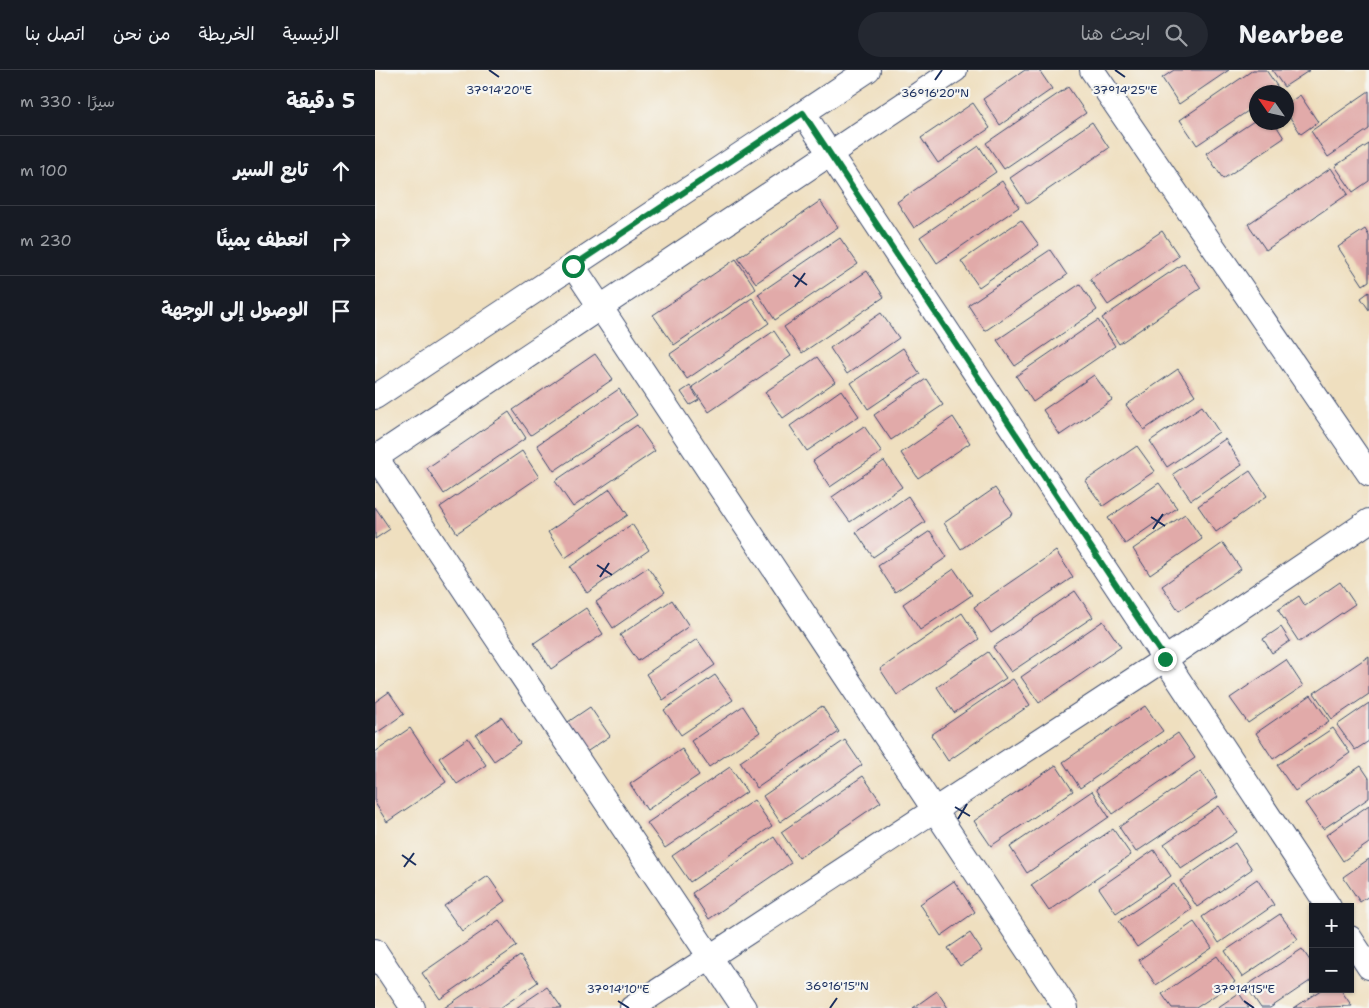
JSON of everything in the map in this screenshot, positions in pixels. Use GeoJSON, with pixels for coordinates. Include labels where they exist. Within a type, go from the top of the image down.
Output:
{"type":"FeatureCollection","features":[{"type":"Feature","properties":{"kind":"street"},"geometry":{"type":"LineString","coordinates":[[375,397],[868,70]]}},
{"type":"Feature","properties":{"kind":"street"},"geometry":{"type":"LineString","coordinates":[[744,1008],[375,457],[955,70]]}},
{"type":"Feature","properties":{"kind":"street"},"geometry":{"type":"LineString","coordinates":[[1092,70],[1369,474]]}},
{"type":"Feature","properties":{"kind":"street"},"geometry":{"type":"LineString","coordinates":[[803,113],[1326,903]]}},
{"type":"Feature","properties":{"kind":"street"},"geometry":{"type":"LineString","coordinates":[[573,266],[1067,1008]]}},
{"type":"Feature","properties":{"kind":"street"},"geometry":{"type":"LineString","coordinates":[[631,1008],[1165,659],[1369,521]]}},
{"type":"Feature","properties":{"kind":"street"},"geometry":{"type":"LineString","coordinates":[[1354,944],[1369,967]]}},
{"type":"Feature","properties":{"kind":"street"},"geometry":{"type":"LineString","coordinates":[[375,951],[413,1008]]}},
{"type":"Feature","properties":{"kind":"building"},"geometry":{"type":"Polygon","coordinates":[[[1025,70],[1039,70],[1052,89],[1000,125],[983,99],[1025,70]]]}},
{"type":"Feature","properties":{"kind":"building"},"geometry":{"type":"Polygon","coordinates":[[[1174,70],[1229,70],[1179,104],[1162,78],[1174,70]]]}},
{"type":"Feature","properties":{"kind":"building"},"geometry":{"type":"Polygon","coordinates":[[[1253,70],[1266,70],[1276,85],[1249,85],[1249,110],[1197,145],[1180,120],[1253,70]]]}},
{"type":"Feature","properties":{"kind":"building"},"geometry":{"type":"Polygon","coordinates":[[[1272,70],[1310,70],[1287,85],[1283,85],[1272,70]]]}},
{"type":"Feature","properties":{"kind":"building"},"geometry":{"type":"Polygon","coordinates":[[[1068,87],[1086,113],[1004,169],[986,143],[1068,87]]]}},
{"type":"Feature","properties":{"kind":"building"},"geometry":{"type":"Polygon","coordinates":[[[1369,91],[1369,129],[1328,157],[1311,131],[1369,91]]]}},
{"type":"Feature","properties":{"kind":"building"},"geometry":{"type":"Polygon","coordinates":[[[1300,95],[1318,122],[1301,134],[1294,124],[1294,99],[1300,95]]]}},
{"type":"Feature","properties":{"kind":"building"},"geometry":{"type":"Polygon","coordinates":[[[973,103],[990,128],[938,163],[921,138],[973,103]]]}},
{"type":"Feature","properties":{"kind":"building"},"geometry":{"type":"Polygon","coordinates":[[[1092,122],[1109,148],[1027,204],[1010,178],[1092,122]]]}},
{"type":"Feature","properties":{"kind":"building"},"geometry":{"type":"Polygon","coordinates":[[[1249,124],[1249,130],[1279,130],[1284,138],[1223,179],[1206,153],[1249,124]]]}},
{"type":"Feature","properties":{"kind":"building"},"geometry":{"type":"Polygon","coordinates":[[[1369,144],[1369,181],[1353,192],[1335,166],[1369,144]]]}},
{"type":"Feature","properties":{"kind":"building"},"geometry":{"type":"Polygon","coordinates":[[[979,146],[996,172],[914,228],[897,202],[979,146]]]}},
{"type":"Feature","properties":{"kind":"building"},"geometry":{"type":"Polygon","coordinates":[[[1331,168],[1348,194],[1266,250],[1248,224],[1331,168]]]}},
{"type":"Feature","properties":{"kind":"building"},"geometry":{"type":"Polygon","coordinates":[[[1002,181],[1019,207],[937,263],[920,237],[1002,181]]]}},
{"type":"Feature","properties":{"kind":"building"},"geometry":{"type":"Polygon","coordinates":[[[820,201],[838,227],[756,283],[738,258],[820,201]]]}},
{"type":"Feature","properties":{"kind":"building"},"geometry":{"type":"Polygon","coordinates":[[[1021,220],[1039,245],[979,287],[961,261],[1021,220]]]}},
{"type":"Feature","properties":{"kind":"building"},"geometry":{"type":"Polygon","coordinates":[[[1365,229],[1369,236],[1369,281],[1363,285],[1338,247],[1365,229]]]}},
{"type":"Feature","properties":{"kind":"building"},"geometry":{"type":"Polygon","coordinates":[[[1162,231],[1179,256],[1108,305],[1090,279],[1162,231]]]}},
{"type":"Feature","properties":{"kind":"building"},"geometry":{"type":"Polygon","coordinates":[[[840,238],[858,264],[775,320],[758,294],[840,238]]]}},
{"type":"Feature","properties":{"kind":"building"},"geometry":{"type":"Polygon","coordinates":[[[1050,250],[1067,275],[985,331],[968,305],[1050,250]]]}},
{"type":"Feature","properties":{"kind":"building"},"geometry":{"type":"Polygon","coordinates":[[[736,259],[756,289],[674,345],[653,315],[736,259]]]}},
{"type":"Feature","properties":{"kind":"building"},"geometry":{"type":"Polygon","coordinates":[[[1184,263],[1201,288],[1119,344],[1102,318],[1184,263]]]}},
{"type":"Feature","properties":{"kind":"building"},"geometry":{"type":"Polygon","coordinates":[[[867,271],[884,297],[802,353],[784,327],[867,271]]]}},
{"type":"Feature","properties":{"kind":"building"},"geometry":{"type":"Polygon","coordinates":[[[1080,284],[1097,310],[1015,366],[997,340],[1080,284]]]}},
{"type":"Feature","properties":{"kind":"building"},"geometry":{"type":"Polygon","coordinates":[[[1369,292],[1369,310],[1361,298],[1369,292]]]}},
{"type":"Feature","properties":{"kind":"building"},"geometry":{"type":"Polygon","coordinates":[[[752,298],[769,323],[687,379],[670,354],[752,298]]]}},
{"type":"Feature","properties":{"kind":"building"},"geometry":{"type":"Polygon","coordinates":[[[881,313],[899,338],[847,374],[830,348],[881,313]]]}},
{"type":"Feature","properties":{"kind":"building"},"geometry":{"type":"Polygon","coordinates":[[[1098,320],[1115,346],[1033,402],[1016,376],[1098,320]]]}},
{"type":"Feature","properties":{"kind":"building"},"geometry":{"type":"Polygon","coordinates":[[[774,331],[791,356],[709,412],[692,387],[774,331]]]}},
{"type":"Feature","properties":{"kind":"building"},"geometry":{"type":"Polygon","coordinates":[[[903,348],[920,374],[868,409],[851,383],[903,348]]]}},
{"type":"Feature","properties":{"kind":"building"},"geometry":{"type":"Polygon","coordinates":[[[595,354],[613,379],[531,435],[513,410],[595,354]]]}},
{"type":"Feature","properties":{"kind":"building"},"geometry":{"type":"Polygon","coordinates":[[[817,357],[835,382],[783,418],[765,392],[817,357]]]}},
{"type":"Feature","properties":{"kind":"building"},"geometry":{"type":"Polygon","coordinates":[[[1178,369],[1195,395],[1144,430],[1126,405],[1178,369]]]}},
{"type":"Feature","properties":{"kind":"building"},"geometry":{"type":"Polygon","coordinates":[[[1094,375],[1112,400],[1060,435],[1043,410],[1094,375]]]}},
{"type":"Feature","properties":{"kind":"building"},"geometry":{"type":"Polygon","coordinates":[[[926,379],[943,405],[891,440],[874,415],[926,379]]]}},
{"type":"Feature","properties":{"kind":"building"},"geometry":{"type":"Polygon","coordinates":[[[690,386],[699,400],[690,405],[681,392],[690,386]]]}},
{"type":"Feature","properties":{"kind":"building"},"geometry":{"type":"Polygon","coordinates":[[[619,389],[637,415],[554,471],[537,445],[619,389]]]}},
{"type":"Feature","properties":{"kind":"building"},"geometry":{"type":"Polygon","coordinates":[[[841,390],[859,416],[807,451],[790,426],[841,390]]]}},
{"type":"Feature","properties":{"kind":"building"},"geometry":{"type":"Polygon","coordinates":[[[1202,406],[1219,432],[1167,467],[1150,441],[1202,406]]]}},
{"type":"Feature","properties":{"kind":"building"},"geometry":{"type":"Polygon","coordinates":[[[509,412],[526,438],[444,494],[427,468],[509,412]]]}},
{"type":"Feature","properties":{"kind":"building"},"geometry":{"type":"Polygon","coordinates":[[[953,417],[970,443],[918,478],[901,453],[953,417]]]}},
{"type":"Feature","properties":{"kind":"building"},"geometry":{"type":"Polygon","coordinates":[[[637,425],[655,451],[573,507],[555,481],[637,425]]]}},
{"type":"Feature","properties":{"kind":"building"},"geometry":{"type":"Polygon","coordinates":[[[864,426],[882,452],[830,487],[813,461],[864,426]]]}},
{"type":"Feature","properties":{"kind":"building"},"geometry":{"type":"Polygon","coordinates":[[[1225,439],[1242,465],[1191,500],[1173,474],[1225,439]]]}},
{"type":"Feature","properties":{"kind":"building"},"geometry":{"type":"Polygon","coordinates":[[[1137,446],[1155,471],[1103,506],[1085,481],[1137,446]]]}},
{"type":"Feature","properties":{"kind":"building"},"geometry":{"type":"Polygon","coordinates":[[[522,451],[539,477],[457,533],[440,507],[522,451]]]}},
{"type":"Feature","properties":{"kind":"building"},"geometry":{"type":"Polygon","coordinates":[[[884,461],[902,487],[850,522],[832,497],[884,461]]]}},
{"type":"Feature","properties":{"kind":"building"},"geometry":{"type":"Polygon","coordinates":[[[1250,471],[1267,496],[1216,532],[1198,506],[1250,471]]]}},
{"type":"Feature","properties":{"kind":"building"},"geometry":{"type":"Polygon","coordinates":[[[1159,483],[1177,508],[1125,544],[1108,518],[1159,483]]]}},
{"type":"Feature","properties":{"kind":"building"},"geometry":{"type":"Polygon","coordinates":[[[995,488],[1013,514],[961,549],[944,523],[995,488]]]}},
{"type":"Feature","properties":{"kind":"building"},"geometry":{"type":"Polygon","coordinates":[[[610,489],[628,515],[565,558],[548,532],[610,489]]]}},
{"type":"Feature","properties":{"kind":"building"},"geometry":{"type":"Polygon","coordinates":[[[908,496],[925,522],[873,557],[856,532],[908,496]]]}},
{"type":"Feature","properties":{"kind":"building"},"geometry":{"type":"Polygon","coordinates":[[[375,507],[390,529],[375,539],[375,507]]]}},
{"type":"Feature","properties":{"kind":"building"},"geometry":{"type":"Polygon","coordinates":[[[1185,514],[1202,539],[1150,575],[1133,549],[1185,514]]]}},
{"type":"Feature","properties":{"kind":"building"},"geometry":{"type":"Polygon","coordinates":[[[632,524],[649,550],[587,593],[570,567],[632,524]]]}},
{"type":"Feature","properties":{"kind":"building"},"geometry":{"type":"Polygon","coordinates":[[[930,531],[947,557],[895,592],[878,566],[930,531]]]}},
{"type":"Feature","properties":{"kind":"building"},"geometry":{"type":"Polygon","coordinates":[[[1223,543],[1241,569],[1179,611],[1162,586],[1223,543]]]}},
{"type":"Feature","properties":{"kind":"building"},"geometry":{"type":"Polygon","coordinates":[[[1056,551],[1073,577],[991,633],[974,607],[1056,551]]]}},
{"type":"Feature","properties":{"kind":"building"},"geometry":{"type":"Polygon","coordinates":[[[648,567],[665,592],[613,628],[596,602],[648,567]]]}},
{"type":"Feature","properties":{"kind":"building"},"geometry":{"type":"Polygon","coordinates":[[[954,569],[972,595],[920,630],[903,604],[954,569]]]}},
{"type":"Feature","properties":{"kind":"building"},"geometry":{"type":"Polygon","coordinates":[[[1340,582],[1355,604],[1299,642],[1278,610],[1299,596],[1305,606],[1340,582]]]}},
{"type":"Feature","properties":{"kind":"building"},"geometry":{"type":"Polygon","coordinates":[[[1075,591],[1093,617],[1011,672],[993,647],[1075,591]]]}},
{"type":"Feature","properties":{"kind":"building"},"geometry":{"type":"Polygon","coordinates":[[[672,600],[689,626],[638,661],[620,635],[672,600]]]}},
{"type":"Feature","properties":{"kind":"building"},"geometry":{"type":"Polygon","coordinates":[[[586,608],[603,634],[551,669],[534,643],[586,608]]]}},
{"type":"Feature","properties":{"kind":"building"},"geometry":{"type":"Polygon","coordinates":[[[962,613],[979,639],[897,695],[880,669],[962,613]]]}},
{"type":"Feature","properties":{"kind":"building"},"geometry":{"type":"Polygon","coordinates":[[[1103,621],[1121,647],[1039,703],[1021,677],[1103,621]]]}},
{"type":"Feature","properties":{"kind":"building"},"geometry":{"type":"Polygon","coordinates":[[[1281,627],[1290,641],[1272,653],[1263,639],[1281,627]]]}},
{"type":"Feature","properties":{"kind":"building"},"geometry":{"type":"Polygon","coordinates":[[[697,639],[715,665],[663,700],[646,674],[697,639]]]}},
{"type":"Feature","properties":{"kind":"building"},"geometry":{"type":"Polygon","coordinates":[[[988,652],[1006,678],[954,713],[937,687],[988,652]]]}},
{"type":"Feature","properties":{"kind":"building"},"geometry":{"type":"Polygon","coordinates":[[[1369,656],[1369,694],[1332,719],[1314,693],[1369,656]]]}},
{"type":"Feature","properties":{"kind":"building"},"geometry":{"type":"Polygon","coordinates":[[[1286,660],[1303,686],[1248,723],[1230,698],[1286,660]]]}},
{"type":"Feature","properties":{"kind":"building"},"geometry":{"type":"Polygon","coordinates":[[[715,675],[733,700],[681,735],[664,710],[715,675]]]}},
{"type":"Feature","properties":{"kind":"building"},"geometry":{"type":"Polygon","coordinates":[[[1013,679],[1030,705],[948,761],[931,735],[1013,679]]]}},
{"type":"Feature","properties":{"kind":"building"},"geometry":{"type":"Polygon","coordinates":[[[389,692],[404,714],[375,734],[375,702],[389,692]]]}},
{"type":"Feature","properties":{"kind":"building"},"geometry":{"type":"Polygon","coordinates":[[[1311,695],[1329,721],[1273,759],[1256,733],[1311,695]]]}},
{"type":"Feature","properties":{"kind":"building"},"geometry":{"type":"Polygon","coordinates":[[[1369,703],[1369,741],[1355,750],[1337,725],[1369,703]]]}},
{"type":"Feature","properties":{"kind":"building"},"geometry":{"type":"Polygon","coordinates":[[[743,706],[760,732],[709,767],[691,741],[743,706]]]}},
{"type":"Feature","properties":{"kind":"building"},"geometry":{"type":"Polygon","coordinates":[[[822,706],[839,732],[757,788],[740,762],[822,706]]]}},
{"type":"Feature","properties":{"kind":"building"},"geometry":{"type":"Polygon","coordinates":[[[1145,706],[1163,731],[1080,788],[1063,762],[1145,706]]]}},
{"type":"Feature","properties":{"kind":"building"},"geometry":{"type":"Polygon","coordinates":[[[590,707],[610,736],[585,753],[565,724],[590,707]]]}},
{"type":"Feature","properties":{"kind":"building"},"geometry":{"type":"Polygon","coordinates":[[[502,717],[520,743],[494,761],[476,735],[502,717]]]}},
{"type":"Feature","properties":{"kind":"building"},"geometry":{"type":"Polygon","coordinates":[[[410,728],[446,782],[387,822],[375,803],[375,752],[410,728]]]}},
{"type":"Feature","properties":{"kind":"building"},"geometry":{"type":"Polygon","coordinates":[[[1333,728],[1350,753],[1295,791],[1277,765],[1333,728]]]}},
{"type":"Feature","properties":{"kind":"building"},"geometry":{"type":"Polygon","coordinates":[[[1178,733],[1195,758],[1113,814],[1096,789],[1178,733]]]}},
{"type":"Feature","properties":{"kind":"building"},"geometry":{"type":"Polygon","coordinates":[[[468,738],[486,765],[457,784],[439,758],[468,738]]]}},
{"type":"Feature","properties":{"kind":"building"},"geometry":{"type":"Polygon","coordinates":[[[845,740],[862,765],[780,822],[763,796],[845,740]]]}},
{"type":"Feature","properties":{"kind":"building"},"geometry":{"type":"Polygon","coordinates":[[[682,749],[699,775],[647,810],[630,784],[682,749]]]}},
{"type":"Feature","properties":{"kind":"building"},"geometry":{"type":"Polygon","coordinates":[[[1056,765],[1073,791],[991,846],[974,821],[1056,765]]]}},
{"type":"Feature","properties":{"kind":"building"},"geometry":{"type":"Polygon","coordinates":[[[1361,766],[1369,778],[1369,798],[1323,829],[1305,803],[1361,766]]]}},
{"type":"Feature","properties":{"kind":"building"},"geometry":{"type":"Polygon","coordinates":[[[730,767],[747,792],[665,848],[647,823],[730,767]]]}},
{"type":"Feature","properties":{"kind":"building"},"geometry":{"type":"Polygon","coordinates":[[[1201,771],[1218,797],[1136,852],[1119,827],[1201,771]]]}},
{"type":"Feature","properties":{"kind":"building"},"geometry":{"type":"Polygon","coordinates":[[[863,776],[881,802],[799,858],[781,832],[863,776]]]}},
{"type":"Feature","properties":{"kind":"building"},"geometry":{"type":"Polygon","coordinates":[[[1092,791],[1109,817],[1027,873],[1010,847],[1092,791]]]}},
{"type":"Feature","properties":{"kind":"building"},"geometry":{"type":"Polygon","coordinates":[[[754,800],[772,826],[690,882],[672,856],[754,800]]]}},
{"type":"Feature","properties":{"kind":"building"},"geometry":{"type":"Polygon","coordinates":[[[1369,805],[1369,843],[1343,861],[1326,835],[1369,805]]]}},
{"type":"Feature","properties":{"kind":"building"},"geometry":{"type":"Polygon","coordinates":[[[1219,806],[1237,832],[1181,869],[1164,844],[1219,806]]]}},
{"type":"Feature","properties":{"kind":"building"},"geometry":{"type":"Polygon","coordinates":[[[1113,829],[1131,855],[1049,911],[1031,885],[1113,829]]]}},
{"type":"Feature","properties":{"kind":"building"},"geometry":{"type":"Polygon","coordinates":[[[774,837],[791,863],[709,919],[692,893],[774,837]]]}},
{"type":"Feature","properties":{"kind":"building"},"geometry":{"type":"Polygon","coordinates":[[[1235,843],[1252,869],[1197,907],[1180,881],[1235,843]]]}},
{"type":"Feature","properties":{"kind":"building"},"geometry":{"type":"Polygon","coordinates":[[[1154,850],[1171,876],[1116,913],[1099,888],[1154,850]]]}},
{"type":"Feature","properties":{"kind":"building"},"geometry":{"type":"Polygon","coordinates":[[[1369,859],[1369,896],[1360,902],[1343,877],[1369,859]]]}},
{"type":"Feature","properties":{"kind":"building"},"geometry":{"type":"Polygon","coordinates":[[[488,876],[505,901],[462,931],[444,906],[488,876]]]}},
{"type":"Feature","properties":{"kind":"building"},"geometry":{"type":"Polygon","coordinates":[[[1257,879],[1274,905],[1219,943],[1202,917],[1257,879]]]}},
{"type":"Feature","properties":{"kind":"building"},"geometry":{"type":"Polygon","coordinates":[[[954,881],[975,912],[941,936],[920,904],[954,881]]]}},
{"type":"Feature","properties":{"kind":"building"},"geometry":{"type":"Polygon","coordinates":[[[1174,884],[1192,909],[1137,947],[1119,921],[1174,884]]]}},
{"type":"Feature","properties":{"kind":"building"},"geometry":{"type":"Polygon","coordinates":[[[1280,914],[1298,939],[1242,977],[1225,951],[1280,914]]]}},
{"type":"Feature","properties":{"kind":"building"},"geometry":{"type":"Polygon","coordinates":[[[499,920],[517,946],[440,999],[422,973],[499,920]]]}},
{"type":"Feature","properties":{"kind":"building"},"geometry":{"type":"Polygon","coordinates":[[[1194,922],[1212,948],[1156,985],[1139,960],[1194,922]]]}},
{"type":"Feature","properties":{"kind":"building"},"geometry":{"type":"Polygon","coordinates":[[[970,933],[982,951],[960,966],[948,948],[970,933]]]}},
{"type":"Feature","properties":{"kind":"building"},"geometry":{"type":"Polygon","coordinates":[[[1302,949],[1309,959],[1309,982],[1270,1008],[1261,1008],[1246,986],[1302,949]]]}},
{"type":"Feature","properties":{"kind":"building"},"geometry":{"type":"Polygon","coordinates":[[[520,956],[538,982],[500,1008],[444,1008],[520,956]]]}},
{"type":"Feature","properties":{"kind":"building"},"geometry":{"type":"Polygon","coordinates":[[[1217,956],[1235,982],[1196,1008],[1172,1008],[1162,994],[1217,956]]]}},
{"type":"Feature","properties":{"kind":"building"},"geometry":{"type":"Polygon","coordinates":[[[547,987],[562,1008],[516,1008],[547,987]]]}},
{"type":"Feature","properties":{"kind":"building"},"geometry":{"type":"Polygon","coordinates":[[[937,991],[948,1008],[913,1008],[937,991]]]}},
{"type":"Feature","properties":{"kind":"building"},"geometry":{"type":"Polygon","coordinates":[[[1239,993],[1249,1008],[1217,1008],[1239,993]]]}},
{"type":"Feature","properties":{"kind":"building"},"geometry":{"type":"Polygon","coordinates":[[[1316,993],[1343,993],[1352,1006],[1294,1008],[1316,993]]]}},
{"type":"Feature","properties":{"kind":"route"},"geometry":{"type":"LineString","coordinates":[[573,266],[803,113],[1165,659]]}}]}
